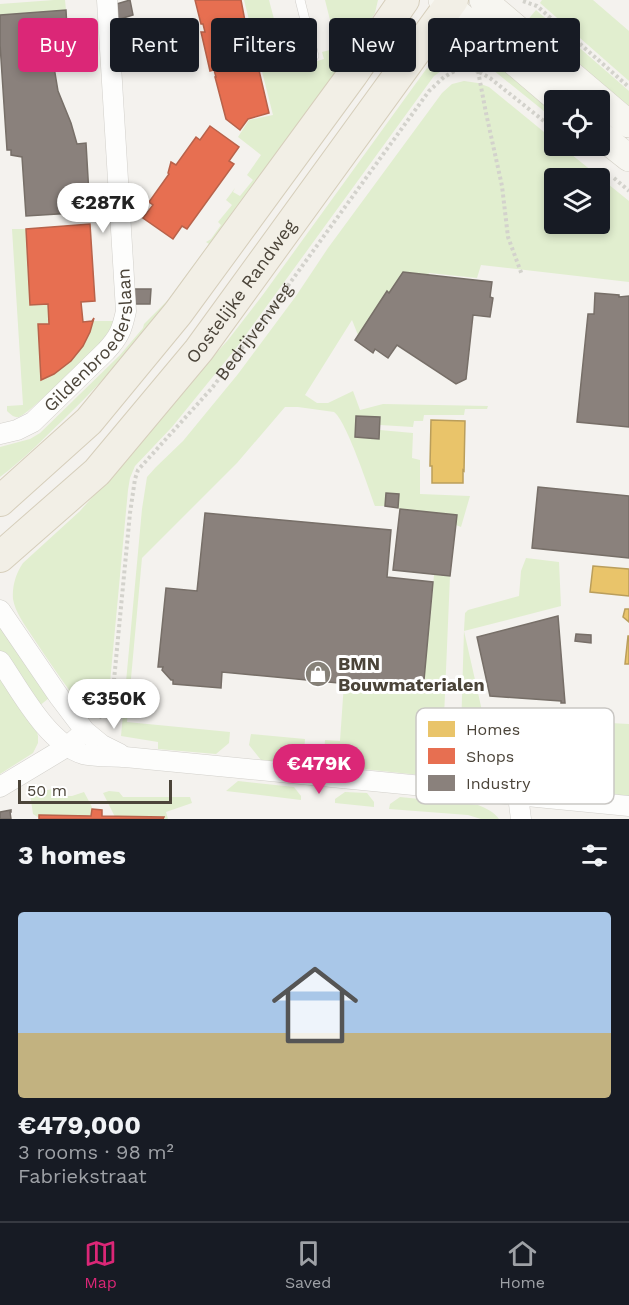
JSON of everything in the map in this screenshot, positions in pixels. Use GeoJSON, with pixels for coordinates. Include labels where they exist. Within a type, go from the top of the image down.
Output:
{"type":"FeatureCollection","features":[{"type":"Feature","properties":{"kind":"main road","name":"Oostelijke Randweg"},"geometry":{"type":"LineString","coordinates":[[0,501],[89,421],[178,313],[353,74],[404,0]]}},
{"type":"Feature","properties":{"kind":"main road"},"geometry":{"type":"LineString","coordinates":[[483,0],[629,124]]}},
{"type":"Feature","properties":{"kind":"main road","name":"Oostelijke Randweg"},"geometry":{"type":"LineString","coordinates":[[0,556],[97,472],[199,350],[448,2]]}},
{"type":"Feature","properties":{"kind":"main road"},"geometry":{"type":"LineString","coordinates":[[448,2],[548,90]]}},
{"type":"Feature","properties":{"kind":"main road"},"geometry":{"type":"LineString","coordinates":[[610,143],[629,158]]}},
{"type":"Feature","properties":{"kind":"street","name":"Gildenbroederslaan"},"geometry":{"type":"LineString","coordinates":[[0,434],[33,422],[116,340],[126,311],[107,0]]}},
{"type":"Feature","properties":{"kind":"street"},"geometry":{"type":"LineString","coordinates":[[0,610],[85,731],[102,745],[125,757]]}},
{"type":"Feature","properties":{"kind":"street"},"geometry":{"type":"LineString","coordinates":[[0,661],[47,729],[68,746],[84,754],[416,786]]}},
{"type":"Feature","properties":{"kind":"street"},"geometry":{"type":"LineString","coordinates":[[0,787],[68,746],[85,731]]}},
{"type":"Feature","properties":{"kind":"street"},"geometry":{"type":"LineString","coordinates":[[519,804],[521,819]]}},
{"type":"Feature","properties":{"kind":"street"},"geometry":{"type":"LineString","coordinates":[[607,804],[629,806]]}},
{"type":"Feature","properties":{"kind":"lane"},"geometry":{"type":"LineString","coordinates":[[300,0],[304,18]]}},
{"type":"Feature","properties":{"kind":"path"},"geometry":{"type":"LineString","coordinates":[[522,1],[537,6],[629,87]]}},
{"type":"Feature","properties":{"kind":"path","name":"Bedrijvenweg"},"geometry":{"type":"LineString","coordinates":[[85,731],[111,705],[112,701],[131,502],[138,470],[212,388],[429,91],[444,76],[452,72]]}},
{"type":"Feature","properties":{"kind":"path"},"geometry":{"type":"LineString","coordinates":[[478,72],[502,186],[508,237],[522,275]]}},
{"type":"Feature","properties":{"kind":"path"},"geometry":{"type":"LineString","coordinates":[[480,72],[544,121]]}},
{"type":"Feature","properties":{"kind":"green space"},"geometry":{"type":"Polygon","coordinates":[[[65,0],[66,10],[0,15],[0,4],[65,0]]]}},
{"type":"Feature","properties":{"kind":"green space"},"geometry":{"type":"Polygon","coordinates":[[[244,0],[269,0],[274,18],[249,18],[244,0]]]}},
{"type":"Feature","properties":{"kind":"green space"},"geometry":{"type":"Polygon","coordinates":[[[325,0],[378,0],[372,18],[330,18],[325,0]]]}},
{"type":"Feature","properties":{"kind":"green space"},"geometry":{"type":"Polygon","coordinates":[[[542,0],[593,0],[629,31],[629,81],[580,38],[580,18],[557,18],[540,3],[542,0]]]}},
{"type":"Feature","properties":{"kind":"green space"},"geometry":{"type":"Polygon","coordinates":[[[536,10],[545,18],[529,18],[536,10]]]}},
{"type":"Feature","properties":{"kind":"green space"},"geometry":{"type":"Polygon","coordinates":[[[580,48],[629,91],[629,113],[610,96],[610,90],[603,90],[580,70],[580,48]]]}},
{"type":"Feature","properties":{"kind":"green space"},"geometry":{"type":"Polygon","coordinates":[[[329,50],[329,72],[339,72],[223,235],[186,283],[107,376],[33,449],[0,477],[0,447],[30,439],[40,433],[120,355],[144,324],[168,300],[209,244],[206,242],[221,225],[218,222],[232,205],[226,200],[235,188],[233,192],[240,196],[253,180],[247,175],[261,155],[238,137],[249,120],[273,115],[262,72],[317,72],[317,61],[324,59],[322,52],[329,50]]]}},
{"type":"Feature","properties":{"kind":"green space"},"geometry":{"type":"Polygon","coordinates":[[[427,68],[428,72],[440,72],[434,76],[237,347],[172,427],[135,466],[128,490],[109,693],[104,705],[89,718],[23,623],[16,609],[13,589],[23,563],[80,511],[170,404],[228,340],[427,68]]]}},
{"type":"Feature","properties":{"kind":"green space"},"geometry":{"type":"Polygon","coordinates":[[[495,72],[512,72],[544,98],[544,111],[495,72]]]}},
{"type":"Feature","properties":{"kind":"green space"},"geometry":{"type":"Polygon","coordinates":[[[464,81],[489,87],[544,132],[544,156],[573,156],[588,168],[544,168],[544,234],[610,234],[610,186],[629,201],[629,282],[481,265],[477,278],[429,273],[387,292],[358,335],[352,320],[305,395],[317,403],[328,403],[353,391],[360,410],[383,404],[488,406],[487,409],[465,409],[464,415],[424,415],[423,421],[414,421],[413,427],[380,425],[380,417],[356,416],[355,437],[379,439],[380,430],[413,433],[412,458],[420,460],[420,494],[470,496],[461,527],[456,525],[456,515],[398,508],[398,494],[386,493],[385,506],[375,506],[351,441],[334,412],[285,407],[237,463],[142,558],[127,722],[230,732],[229,743],[216,754],[158,749],[158,742],[121,736],[147,477],[183,441],[238,374],[442,93],[452,84],[464,81]]]}},
{"type":"Feature","properties":{"kind":"green space"},"geometry":{"type":"Polygon","coordinates":[[[12,229],[26,229],[83,321],[114,321],[103,340],[36,405],[19,417],[12,416],[7,411],[7,406],[23,405],[12,229]]]}},
{"type":"Feature","properties":{"kind":"green space"},"geometry":{"type":"Polygon","coordinates":[[[526,558],[559,562],[561,606],[464,631],[481,708],[462,708],[464,630],[465,613],[468,610],[519,596],[521,571],[526,558]]]}},
{"type":"Feature","properties":{"kind":"green space"},"geometry":{"type":"Polygon","coordinates":[[[434,575],[450,576],[444,708],[416,708],[416,775],[335,766],[324,753],[325,740],[340,741],[344,683],[423,691],[434,575]]]}},
{"type":"Feature","properties":{"kind":"green space"},"geometry":{"type":"Polygon","coordinates":[[[0,627],[49,698],[38,707],[0,652],[0,627]]]}},
{"type":"Feature","properties":{"kind":"green space"},"geometry":{"type":"Polygon","coordinates":[[[0,678],[35,725],[38,743],[33,753],[0,774],[0,678]]]}},
{"type":"Feature","properties":{"kind":"green space"},"geometry":{"type":"Polygon","coordinates":[[[614,723],[629,724],[629,796],[614,794],[614,723]]]}},
{"type":"Feature","properties":{"kind":"green space"},"geometry":{"type":"Polygon","coordinates":[[[251,734],[305,739],[304,751],[291,763],[261,760],[249,745],[251,734]]]}},
{"type":"Feature","properties":{"kind":"green space"},"geometry":{"type":"Polygon","coordinates":[[[238,781],[294,787],[301,796],[301,800],[226,791],[238,781]]]}},
{"type":"Feature","properties":{"kind":"green space"},"geometry":{"type":"Polygon","coordinates":[[[52,789],[54,796],[72,796],[84,792],[92,807],[91,816],[39,818],[33,814],[30,794],[52,789]]]}},
{"type":"Feature","properties":{"kind":"green space"},"geometry":{"type":"Polygon","coordinates":[[[119,792],[123,797],[190,797],[192,803],[166,812],[168,819],[116,819],[103,793],[119,792]]]}},
{"type":"Feature","properties":{"kind":"green space"},"geometry":{"type":"Polygon","coordinates":[[[345,792],[367,793],[374,802],[374,807],[335,803],[335,799],[345,792]]]}},
{"type":"Feature","properties":{"kind":"green space"},"geometry":{"type":"Polygon","coordinates":[[[400,797],[416,799],[416,804],[478,805],[490,810],[499,819],[389,809],[390,804],[400,797]]]}},
{"type":"Feature","properties":{"kind":"building: Homes"},"geometry":{"type":"Polygon","coordinates":[[[431,420],[465,421],[463,483],[432,483],[431,420]]]}},
{"type":"Feature","properties":{"kind":"building: Homes"},"geometry":{"type":"Polygon","coordinates":[[[593,566],[629,569],[629,596],[590,592],[593,566]]]}},
{"type":"Feature","properties":{"kind":"building: Homes"},"geometry":{"type":"Polygon","coordinates":[[[625,609],[629,609],[629,622],[623,617],[625,609]]]}},
{"type":"Feature","properties":{"kind":"building: Homes"},"geometry":{"type":"Polygon","coordinates":[[[628,636],[629,664],[625,664],[628,636]]]}},
{"type":"Feature","properties":{"kind":"building: Shops"},"geometry":{"type":"Polygon","coordinates":[[[195,0],[241,0],[244,18],[211,18],[210,71],[201,32],[205,32],[195,0]]]}},
{"type":"Feature","properties":{"kind":"building: Shops"},"geometry":{"type":"Polygon","coordinates":[[[215,72],[259,72],[269,113],[248,119],[240,130],[226,119],[215,72]]]}},
{"type":"Feature","properties":{"kind":"building: Shops"},"geometry":{"type":"Polygon","coordinates":[[[210,126],[239,147],[229,161],[234,164],[187,229],[182,226],[173,239],[143,218],[153,205],[149,202],[169,174],[171,162],[176,165],[196,137],[200,140],[210,126]]]}},
{"type":"Feature","properties":{"kind":"building: Shops"},"geometry":{"type":"Polygon","coordinates":[[[90,224],[95,301],[81,302],[83,322],[92,321],[94,318],[90,332],[83,346],[71,361],[54,374],[41,380],[38,324],[49,324],[48,304],[30,305],[26,229],[90,224]]]}},
{"type":"Feature","properties":{"kind":"building: Shops"},"geometry":{"type":"Polygon","coordinates":[[[92,809],[102,810],[102,816],[164,817],[163,819],[39,819],[39,815],[91,816],[92,809]]]}},
{"type":"Feature","properties":{"kind":"building: Industry"},"geometry":{"type":"Polygon","coordinates":[[[130,0],[133,15],[116,18],[113,5],[130,0]]]}},
{"type":"Feature","properties":{"kind":"building: Industry"},"geometry":{"type":"Polygon","coordinates":[[[66,10],[66,18],[18,18],[18,72],[55,72],[58,91],[77,144],[86,143],[90,212],[26,216],[22,157],[11,155],[11,150],[7,150],[0,15],[66,10]]]}},
{"type":"Feature","properties":{"kind":"building: Industry"},"geometry":{"type":"Polygon","coordinates":[[[403,272],[492,282],[490,297],[493,298],[490,317],[473,315],[466,379],[456,384],[397,345],[388,358],[375,349],[373,353],[355,340],[387,291],[389,293],[403,272]]]}},
{"type":"Feature","properties":{"kind":"building: Industry"},"geometry":{"type":"Polygon","coordinates":[[[134,289],[151,289],[150,304],[133,304],[134,289]]]}},
{"type":"Feature","properties":{"kind":"building: Industry"},"geometry":{"type":"Polygon","coordinates":[[[595,293],[619,295],[619,297],[629,296],[629,427],[577,422],[588,314],[594,314],[595,293]]]}},
{"type":"Feature","properties":{"kind":"building: Industry"},"geometry":{"type":"Polygon","coordinates":[[[356,416],[380,417],[379,439],[355,437],[356,416]]]}},
{"type":"Feature","properties":{"kind":"building: Industry"},"geometry":{"type":"Polygon","coordinates":[[[538,487],[629,496],[629,558],[532,548],[538,487]]]}},
{"type":"Feature","properties":{"kind":"building: Industry"},"geometry":{"type":"Polygon","coordinates":[[[386,493],[399,494],[398,508],[385,506],[386,493]]]}},
{"type":"Feature","properties":{"kind":"building: Industry"},"geometry":{"type":"Polygon","coordinates":[[[400,509],[457,515],[450,576],[393,570],[400,509]]]}},
{"type":"Feature","properties":{"kind":"building: Industry"},"geometry":{"type":"Polygon","coordinates":[[[205,513],[391,530],[387,577],[433,582],[423,691],[222,672],[221,688],[173,684],[173,680],[162,670],[163,667],[158,667],[166,588],[197,591],[205,513]]]}},
{"type":"Feature","properties":{"kind":"building: Industry"},"geometry":{"type":"Polygon","coordinates":[[[558,616],[565,703],[490,696],[477,637],[558,616]]]}},
{"type":"Feature","properties":{"kind":"building: Industry"},"geometry":{"type":"Polygon","coordinates":[[[576,634],[591,635],[591,643],[575,641],[576,634]]]}},
{"type":"Feature","properties":{"kind":"building: Industry"},"geometry":{"type":"Polygon","coordinates":[[[11,810],[11,819],[0,819],[0,812],[11,810]]]}},
{"type":"Feature","properties":{"kind":"place","name":"BMN Bouwmaterialen"},"geometry":{"type":"Point","coordinates":[318,674]}}]}
